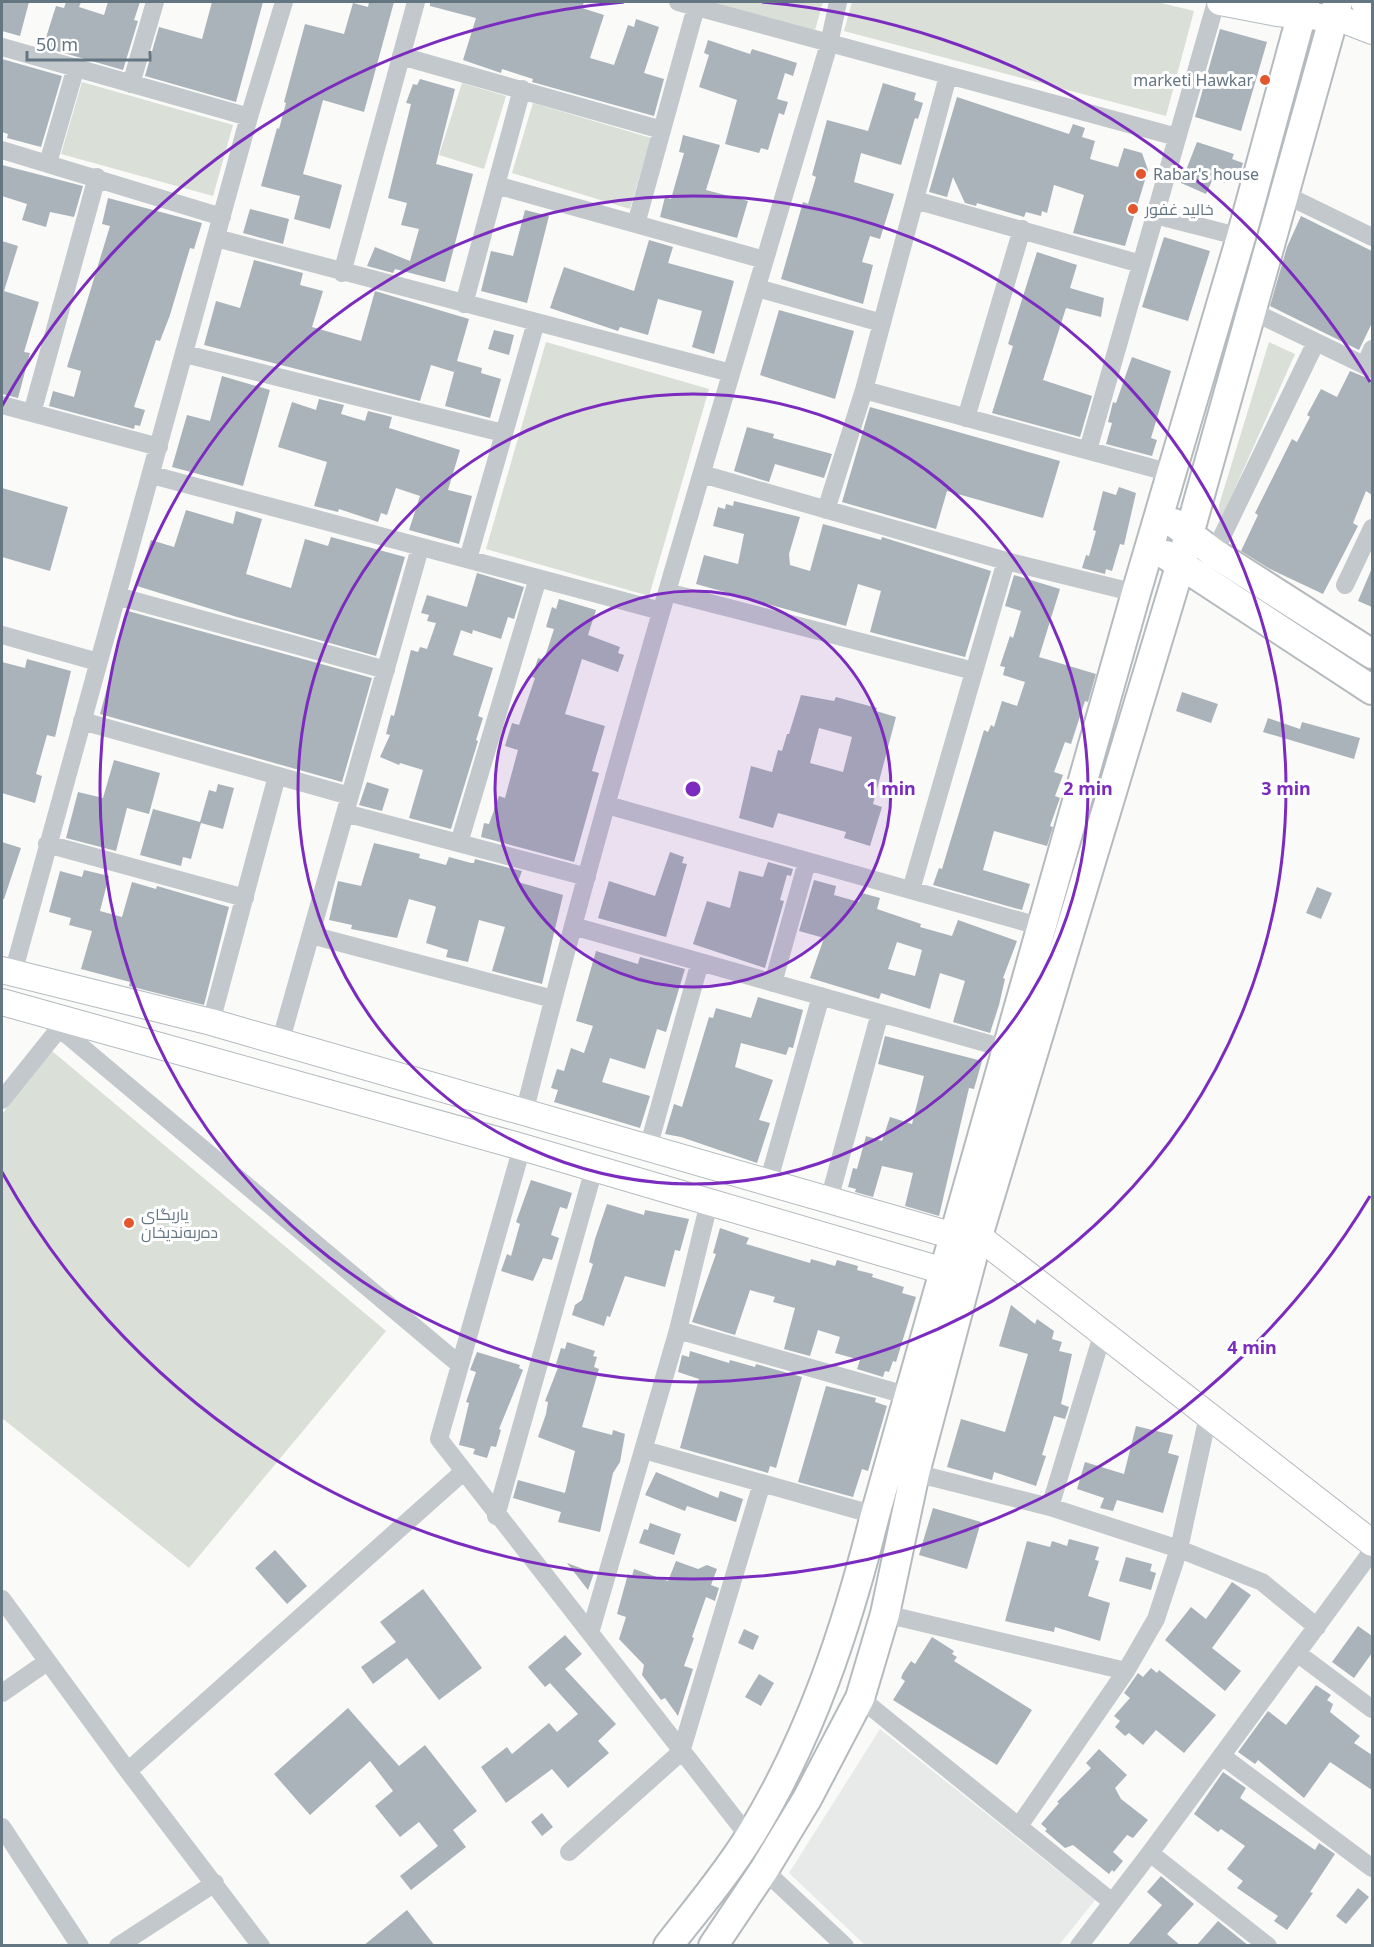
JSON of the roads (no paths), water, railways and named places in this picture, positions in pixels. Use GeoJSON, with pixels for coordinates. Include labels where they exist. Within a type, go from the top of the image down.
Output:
{"type":"FeatureCollection","features":[{"type":"Feature","properties":{"kind":"main road"},"geometry":{"type":"LineString","coordinates":[[713,1946],[765,1870],[807,1799],[860,1698],[886,1607],[1007,1049],[1136,593],[1152,546],[1171,473],[1241,237],[1302,9]]}},
{"type":"Feature","properties":{"kind":"main road"},"geometry":{"type":"LineString","coordinates":[[668,1946],[750,1837],[788,1766],[823,1688],[857,1590],[875,1515],[944,1270],[966,1236],[1181,563],[1250,310],[1286,195],[1336,10]]}},
{"type":"Feature","properties":{"kind":"main road"},"geometry":{"type":"LineString","coordinates":[[1160,513],[1214,553],[1240,586],[1372,690]]}},
{"type":"Feature","properties":{"kind":"main road"},"geometry":{"type":"LineString","coordinates":[[1152,546],[1181,563],[1240,586],[1372,654]]}},
{"type":"Feature","properties":{"kind":"main road"},"geometry":{"type":"LineString","coordinates":[[857,1590],[886,1607]]}},
{"type":"Feature","properties":{"kind":"street"},"geometry":{"type":"LineString","coordinates":[[131,84],[155,2]]}},
{"type":"Feature","properties":{"kind":"street"},"geometry":{"type":"LineString","coordinates":[[284,2],[249,117],[152,475],[47,844],[7,971],[211,1022],[768,1183],[966,1236],[1103,1332],[1372,1544]]}},
{"type":"Feature","properties":{"kind":"street"},"geometry":{"type":"LineString","coordinates":[[342,273],[416,2]]}},
{"type":"Feature","properties":{"kind":"street"},"geometry":{"type":"LineString","coordinates":[[678,2],[1177,137]]}},
{"type":"Feature","properties":{"kind":"street"},"geometry":{"type":"LineString","coordinates":[[524,1113],[553,999],[661,611],[829,44],[838,2]]}},
{"type":"Feature","properties":{"kind":"street"},"geometry":{"type":"LineString","coordinates":[[1088,450],[1218,2],[1336,10],[1372,31]]}},
{"type":"Feature","properties":{"kind":"street"},"geometry":{"type":"LineString","coordinates":[[1364,2],[1372,5]]}},
{"type":"Feature","properties":{"kind":"street"},"geometry":{"type":"LineString","coordinates":[[636,224],[696,7]]}},
{"type":"Feature","properties":{"kind":"street"},"geometry":{"type":"LineString","coordinates":[[2,47],[249,117]]}},
{"type":"Feature","properties":{"kind":"street"},"geometry":{"type":"LineString","coordinates":[[401,56],[662,130]]}},
{"type":"Feature","properties":{"kind":"street"},"geometry":{"type":"LineString","coordinates":[[48,163],[76,67]]}},
{"type":"Feature","properties":{"kind":"street"},"geometry":{"type":"LineString","coordinates":[[826,510],[864,390],[948,76]]}},
{"type":"Feature","properties":{"kind":"street"},"geometry":{"type":"LineString","coordinates":[[464,304],[522,89]]}},
{"type":"Feature","properties":{"kind":"street"},"geometry":{"type":"LineString","coordinates":[[2,150],[97,177],[222,217]]}},
{"type":"Feature","properties":{"kind":"street"},"geometry":{"type":"LineString","coordinates":[[32,413],[97,177]]}},
{"type":"Feature","properties":{"kind":"street"},"geometry":{"type":"LineString","coordinates":[[496,185],[765,260]]}},
{"type":"Feature","properties":{"kind":"street"},"geometry":{"type":"LineString","coordinates":[[1286,195],[1372,237]]}},
{"type":"Feature","properties":{"kind":"street"},"geometry":{"type":"LineString","coordinates":[[915,200],[1141,264]]}},
{"type":"Feature","properties":{"kind":"street"},"geometry":{"type":"LineString","coordinates":[[1155,215],[1241,237]]}},
{"type":"Feature","properties":{"kind":"street"},"geometry":{"type":"LineString","coordinates":[[966,418],[1022,229]]}},
{"type":"Feature","properties":{"kind":"street"},"geometry":{"type":"LineString","coordinates":[[216,238],[732,374]]}},
{"type":"Feature","properties":{"kind":"street"},"geometry":{"type":"LineString","coordinates":[[757,288],[882,323]]}},
{"type":"Feature","properties":{"kind":"street"},"geometry":{"type":"LineString","coordinates":[[1250,310],[1316,342],[1370,361]]}},
{"type":"Feature","properties":{"kind":"street"},"geometry":{"type":"LineString","coordinates":[[468,559],[536,322]]}},
{"type":"Feature","properties":{"kind":"street"},"geometry":{"type":"LineString","coordinates":[[1214,553],[1316,342]]}},
{"type":"Feature","properties":{"kind":"street"},"geometry":{"type":"LineString","coordinates":[[185,354],[503,433]]}},
{"type":"Feature","properties":{"kind":"street"},"geometry":{"type":"LineString","coordinates":[[864,390],[1171,473]]}},
{"type":"Feature","properties":{"kind":"street"},"geometry":{"type":"LineString","coordinates":[[2,405],[159,447]]}},
{"type":"Feature","properties":{"kind":"street"},"geometry":{"type":"LineString","coordinates":[[702,474],[1006,561],[1136,593]]}},
{"type":"Feature","properties":{"kind":"street"},"geometry":{"type":"LineString","coordinates":[[152,475],[661,611]]}},
{"type":"Feature","properties":{"kind":"street"},"geometry":{"type":"LineString","coordinates":[[1345,585],[1372,528]]}},
{"type":"Feature","properties":{"kind":"street"},"geometry":{"type":"LineString","coordinates":[[280,1043],[420,548]]}},
{"type":"Feature","properties":{"kind":"street"},"geometry":{"type":"LineString","coordinates":[[911,890],[1006,561]]}},
{"type":"Feature","properties":{"kind":"street"},"geometry":{"type":"LineString","coordinates":[[459,843],[538,578]]}},
{"type":"Feature","properties":{"kind":"street"},"geometry":{"type":"LineString","coordinates":[[667,592],[974,671]]}},
{"type":"Feature","properties":{"kind":"street"},"geometry":{"type":"LineString","coordinates":[[117,596],[386,670]]}},
{"type":"Feature","properties":{"kind":"street"},"geometry":{"type":"LineString","coordinates":[[2,635],[98,662]]}},
{"type":"Feature","properties":{"kind":"street"},"geometry":{"type":"LineString","coordinates":[[82,721],[278,776],[348,805],[459,843],[587,877]]}},
{"type":"Feature","properties":{"kind":"street"},"geometry":{"type":"LineString","coordinates":[[211,1022],[278,776]]}},
{"type":"Feature","properties":{"kind":"street"},"geometry":{"type":"LineString","coordinates":[[607,805],[1042,927]]}},
{"type":"Feature","properties":{"kind":"street"},"geometry":{"type":"LineString","coordinates":[[47,844],[245,898]]}},
{"type":"Feature","properties":{"kind":"street"},"geometry":{"type":"LineString","coordinates":[[773,982],[807,862]]}},
{"type":"Feature","properties":{"kind":"street"},"geometry":{"type":"LineString","coordinates":[[573,926],[1007,1049]]}},
{"type":"Feature","properties":{"kind":"street"},"geometry":{"type":"LineString","coordinates":[[310,935],[553,999]]}},
{"type":"Feature","properties":{"kind":"street"},"geometry":{"type":"LineString","coordinates":[[648,1148],[700,962]]}},
{"type":"Feature","properties":{"kind":"street"},"geometry":{"type":"LineString","coordinates":[[768,1183],[821,996]]}},
{"type":"Feature","properties":{"kind":"street"},"geometry":{"type":"LineString","coordinates":[[2,1002],[56,1021],[394,1111],[944,1270]]}},
{"type":"Feature","properties":{"kind":"street"},"geometry":{"type":"LineString","coordinates":[[829,1200],[880,1013]]}},
{"type":"Feature","properties":{"kind":"street"},"geometry":{"type":"LineString","coordinates":[[2,1100],[56,1021]]}},
{"type":"Feature","properties":{"kind":"street"},"geometry":{"type":"LineString","coordinates":[[56,1021],[460,1365]]}},
{"type":"Feature","properties":{"kind":"street"},"geometry":{"type":"LineString","coordinates":[[394,1111],[402,1078]]}},
{"type":"Feature","properties":{"kind":"street"},"geometry":{"type":"LineString","coordinates":[[522,1147],[439,1439],[496,1516],[750,1837]]}},
{"type":"Feature","properties":{"kind":"street"},"geometry":{"type":"LineString","coordinates":[[496,1516],[594,1168]]}},
{"type":"Feature","properties":{"kind":"street"},"geometry":{"type":"LineString","coordinates":[[590,1633],[678,1330],[710,1203]]}},
{"type":"Feature","properties":{"kind":"street"},"geometry":{"type":"LineString","coordinates":[[678,1330],[909,1396]]}},
{"type":"Feature","properties":{"kind":"street"},"geometry":{"type":"LineString","coordinates":[[1050,1508],[1103,1332]]}},
{"type":"Feature","properties":{"kind":"street"},"geometry":{"type":"LineString","coordinates":[[1019,1826],[1126,1671],[1156,1619],[1179,1549],[1208,1416]]}},
{"type":"Feature","properties":{"kind":"street"},"geometry":{"type":"LineString","coordinates":[[644,1450],[875,1515]]}},
{"type":"Feature","properties":{"kind":"street"},"geometry":{"type":"LineString","coordinates":[[128,1771],[463,1472]]}},
{"type":"Feature","properties":{"kind":"street"},"geometry":{"type":"LineString","coordinates":[[915,1473],[1050,1508],[1179,1549],[1262,1582],[1317,1627]]}},
{"type":"Feature","properties":{"kind":"street"},"geometry":{"type":"LineString","coordinates":[[569,1852],[681,1752],[762,1483]]}},
{"type":"Feature","properties":{"kind":"street"},"geometry":{"type":"LineString","coordinates":[[1082,1944],[1372,1551]]}},
{"type":"Feature","properties":{"kind":"street"},"geometry":{"type":"LineString","coordinates":[[2,1599],[128,1771],[261,1946]]}},
{"type":"Feature","properties":{"kind":"street"},"geometry":{"type":"LineString","coordinates":[[886,1607],[1126,1671]]}},
{"type":"Feature","properties":{"kind":"street"},"geometry":{"type":"LineString","coordinates":[[1297,1653],[1372,1709]]}},
{"type":"Feature","properties":{"kind":"street"},"geometry":{"type":"LineString","coordinates":[[2,1693],[47,1662]]}},
{"type":"Feature","properties":{"kind":"street"},"geometry":{"type":"LineString","coordinates":[[860,1698],[1112,1902]]}},
{"type":"Feature","properties":{"kind":"street"},"geometry":{"type":"LineString","coordinates":[[1222,1756],[1372,1868]]}},
{"type":"Feature","properties":{"kind":"street"},"geometry":{"type":"LineString","coordinates":[[2,1827],[80,1946]]}},
{"type":"Feature","properties":{"kind":"street"},"geometry":{"type":"LineString","coordinates":[[1150,1852],[1268,1946]]}},
{"type":"Feature","properties":{"kind":"street"},"geometry":{"type":"LineString","coordinates":[[765,1870],[845,1946]]}},
{"type":"Feature","properties":{"kind":"street"},"geometry":{"type":"LineString","coordinates":[[118,1946],[215,1883]]}},
{"type":"Feature","properties":{"kind":"place","name":"marketi Hawkar"},"geometry":{"type":"Point","coordinates":[1265,80]}},
{"type":"Feature","properties":{"kind":"place","name":"Rabar's house"},"geometry":{"type":"Point","coordinates":[1141,174]}},
{"type":"Feature","properties":{"kind":"place","name":"خالید غفور"},"geometry":{"type":"Point","coordinates":[1133,209]}},
{"type":"Feature","properties":{"kind":"place","name":"یاریگاى ده‌ربه‌ندیخان"},"geometry":{"type":"Point","coordinates":[129,1223]}}]}
